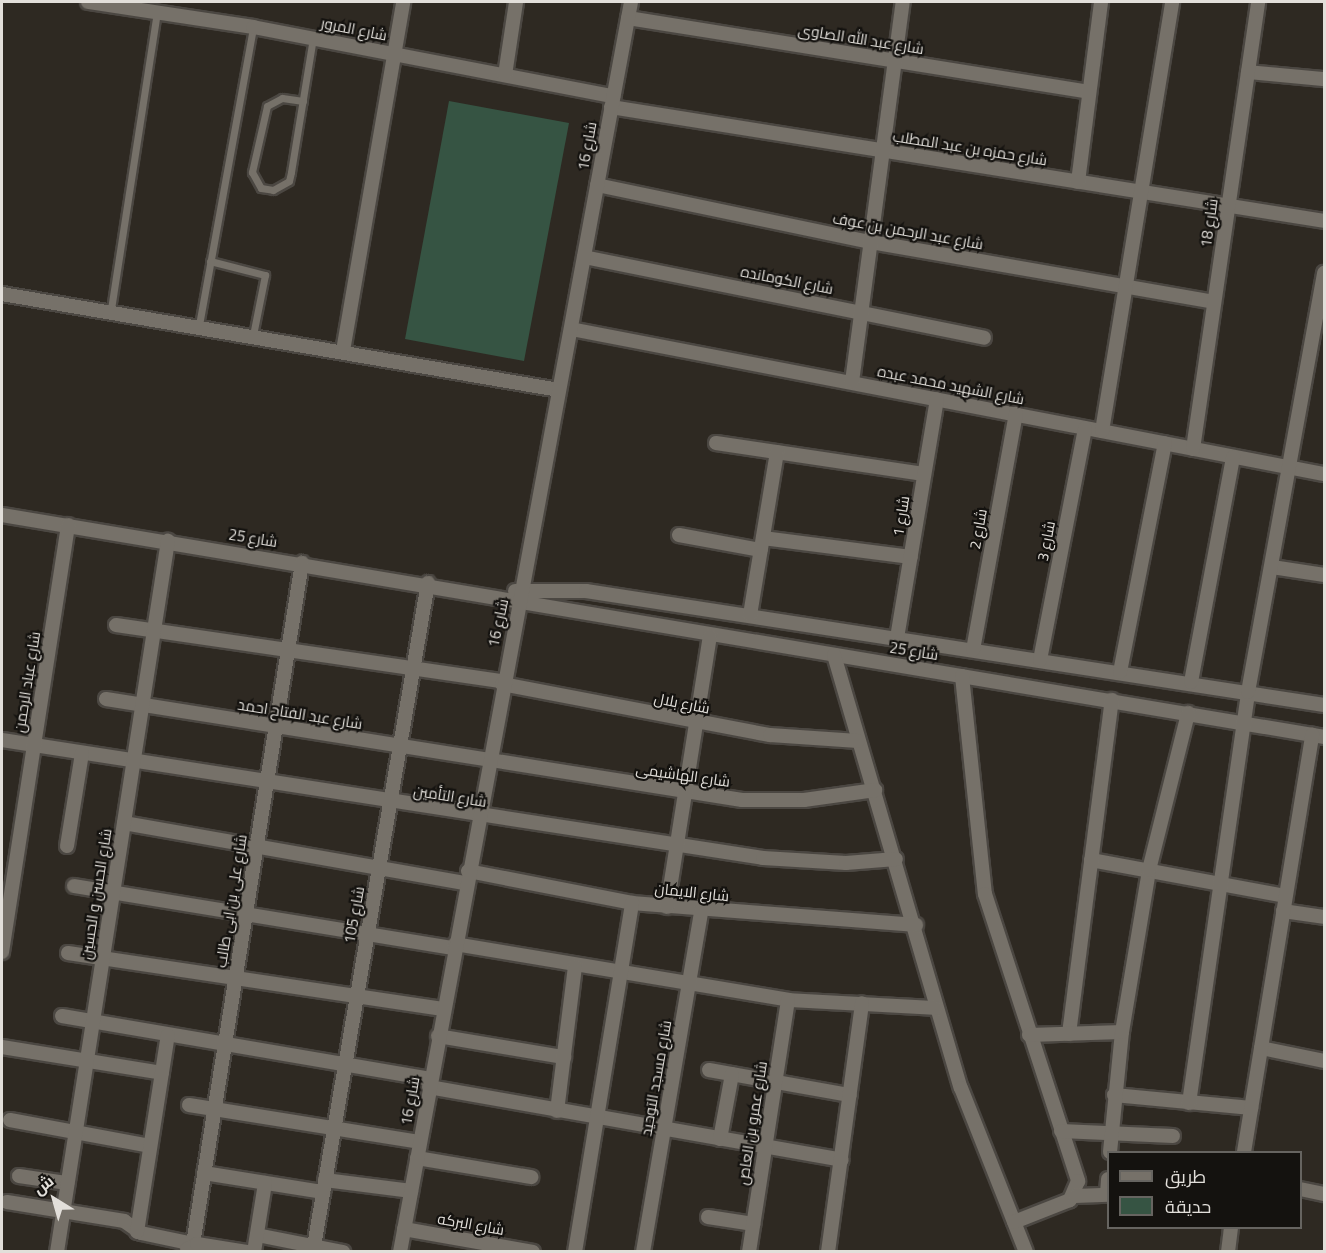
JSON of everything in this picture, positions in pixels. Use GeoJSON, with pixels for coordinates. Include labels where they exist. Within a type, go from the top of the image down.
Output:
{"type":"FeatureCollection","features":[{"type":"Feature","properties":{"kind":"street","name":"شارع المرور"},"geometry":{"type":"LineString","coordinates":[[88,2],[158,9],[186,8],[253,27],[505,75],[612,101]]}},
{"type":"Feature","properties":{"kind":"street"},"geometry":{"type":"LineString","coordinates":[[343,351],[403,2]]}},
{"type":"Feature","properties":{"kind":"street"},"geometry":{"type":"LineString","coordinates":[[505,75],[516,2]]}},
{"type":"Feature","properties":{"kind":"street","name":"شارع 16"},"geometry":{"type":"LineString","coordinates":[[400,1251],[502,682],[521,597],[631,2]]}},
{"type":"Feature","properties":{"kind":"street"},"geometry":{"type":"LineString","coordinates":[[852,382],[903,2]]}},
{"type":"Feature","properties":{"kind":"street"},"geometry":{"type":"LineString","coordinates":[[1078,182],[1101,2]]}},
{"type":"Feature","properties":{"kind":"street"},"geometry":{"type":"LineString","coordinates":[[1102,431],[1172,2]]}},
{"type":"Feature","properties":{"kind":"street","name":"شارع 18"},"geometry":{"type":"LineString","coordinates":[[1193,448],[1258,2]]}},
{"type":"Feature","properties":{"kind":"street","name":"شارع عبد الله الصاوى"},"geometry":{"type":"LineString","coordinates":[[628,18],[1089,92]]}},
{"type":"Feature","properties":{"kind":"street"},"geometry":{"type":"LineString","coordinates":[[1248,72],[1324,79]]}},
{"type":"Feature","properties":{"kind":"street","name":"شارع حمزه بن عبد المطلب"},"geometry":{"type":"LineString","coordinates":[[612,101],[883,151],[1324,221]]}},
{"type":"Feature","properties":{"kind":"street","name":"شارع عبد الرحمن بن عوف"},"geometry":{"type":"LineString","coordinates":[[597,185],[871,242],[1214,302]]}},
{"type":"Feature","properties":{"kind":"street","name":"شارع الكومانده"},"geometry":{"type":"LineString","coordinates":[[584,257],[984,338]]}},
{"type":"Feature","properties":{"kind":"street"},"geometry":{"type":"LineString","coordinates":[[1189,1102],[1243,722],[1324,273]]}},
{"type":"Feature","properties":{"kind":"street"},"geometry":{"type":"LineString","coordinates":[[2,294],[111,309],[559,390]]}},
{"type":"Feature","properties":{"kind":"street","name":"شارع الشهيد محمد عبده"},"geometry":{"type":"LineString","coordinates":[[571,329],[1324,474]]}},
{"type":"Feature","properties":{"kind":"street","name":"شارع 1"},"geometry":{"type":"LineString","coordinates":[[897,638],[937,399]]}},
{"type":"Feature","properties":{"kind":"street","name":"شارع 2"},"geometry":{"type":"LineString","coordinates":[[973,650],[1016,414]]}},
{"type":"Feature","properties":{"kind":"street","name":"شارع 3"},"geometry":{"type":"LineString","coordinates":[[1040,660],[1085,428]]}},
{"type":"Feature","properties":{"kind":"street"},"geometry":{"type":"LineString","coordinates":[[716,443],[924,474]]}},
{"type":"Feature","properties":{"kind":"street"},"geometry":{"type":"LineString","coordinates":[[1120,672],[1165,443]]}},
{"type":"Feature","properties":{"kind":"street"},"geometry":{"type":"LineString","coordinates":[[750,615],[777,452]]}},
{"type":"Feature","properties":{"kind":"street"},"geometry":{"type":"LineString","coordinates":[[1191,682],[1233,457]]}},
{"type":"Feature","properties":{"kind":"street","name":"شارع 25"},"geometry":{"type":"LineString","coordinates":[[2,515],[521,597],[711,636],[1112,700],[1318,736]]}},
{"type":"Feature","properties":{"kind":"street","name":"شارع عباد الرحمن"},"geometry":{"type":"LineString","coordinates":[[2,952],[8,867],[34,746],[68,525]]}},
{"type":"Feature","properties":{"kind":"street"},"geometry":{"type":"LineString","coordinates":[[679,535],[911,556]]}},
{"type":"Feature","properties":{"kind":"street","name":"شارع الحسن و الحسين"},"geometry":{"type":"LineString","coordinates":[[57,1251],[168,541]]}},
{"type":"Feature","properties":{"kind":"street","name":"شارع على بن ابى طالب"},"geometry":{"type":"LineString","coordinates":[[190,1248],[302,563]]}},
{"type":"Feature","properties":{"kind":"street"},"geometry":{"type":"LineString","coordinates":[[1272,567],[1324,575]]}},
{"type":"Feature","properties":{"kind":"street","name":"شارع 105"},"geometry":{"type":"LineString","coordinates":[[313,1249],[428,583]]}},
{"type":"Feature","properties":{"kind":"street","name":"شارع 25"},"geometry":{"type":"LineString","coordinates":[[521,597],[586,591],[1324,704]]}},
{"type":"Feature","properties":{"kind":"street","name":"شارع بلال"},"geometry":{"type":"LineString","coordinates":[[116,625],[502,682],[770,735],[858,741]]}},
{"type":"Feature","properties":{"kind":"street"},"geometry":{"type":"LineString","coordinates":[[667,907],[711,636]]}},
{"type":"Feature","properties":{"kind":"street"},"geometry":{"type":"LineString","coordinates":[[834,655],[858,741],[916,925],[936,1008],[961,1088],[1026,1251]]}},
{"type":"Feature","properties":{"kind":"street"},"geometry":{"type":"LineString","coordinates":[[962,676],[982,875],[1029,1035],[1078,1181],[1075,1196]]}},
{"type":"Feature","properties":{"kind":"street","name":"شارع عبد الفتاح احمد"},"geometry":{"type":"LineString","coordinates":[[106,699],[488,762]]}},
{"type":"Feature","properties":{"kind":"street"},"geometry":{"type":"LineString","coordinates":[[1069,1034],[1112,700]]}},
{"type":"Feature","properties":{"kind":"street"},"geometry":{"type":"LineString","coordinates":[[1110,1151],[1122,1032],[1149,870],[1188,713]]}},
{"type":"Feature","properties":{"kind":"street"},"geometry":{"type":"LineString","coordinates":[[1244,1151],[1285,896],[1318,736]]}},
{"type":"Feature","properties":{"kind":"street","name":"شارع التأمين"},"geometry":{"type":"LineString","coordinates":[[2,740],[478,817],[677,845],[805,861],[896,860]]}},
{"type":"Feature","properties":{"kind":"street"},"geometry":{"type":"LineString","coordinates":[[67,846],[82,753]]}},
{"type":"Feature","properties":{"kind":"street","name":"شارع الهاشيمى"},"geometry":{"type":"LineString","coordinates":[[488,762],[684,792],[794,800],[875,790]]}},
{"type":"Feature","properties":{"kind":"street","name":"شارع الايمان"},"geometry":{"type":"LineString","coordinates":[[124,823],[379,868],[467,877],[632,903],[701,911],[916,925]]}},
{"type":"Feature","properties":{"kind":"street"},"geometry":{"type":"LineString","coordinates":[[1091,860],[1285,896]]}},
{"type":"Feature","properties":{"kind":"street"},"geometry":{"type":"LineString","coordinates":[[74,886],[454,946],[688,986],[788,1000],[936,1008]]}},
{"type":"Feature","properties":{"kind":"street"},"geometry":{"type":"LineString","coordinates":[[575,1251],[632,903]]}},
{"type":"Feature","properties":{"kind":"street","name":"شارع مسجد التوحيد"},"geometry":{"type":"LineString","coordinates":[[643,1251],[701,911]]}},
{"type":"Feature","properties":{"kind":"street"},"geometry":{"type":"LineString","coordinates":[[1283,911],[1324,917]]}},
{"type":"Feature","properties":{"kind":"street"},"geometry":{"type":"LineString","coordinates":[[68,952],[443,1009]]}},
{"type":"Feature","properties":{"kind":"street"},"geometry":{"type":"LineString","coordinates":[[558,1111],[575,966]]}},
{"type":"Feature","properties":{"kind":"street","name":"شارع عمرو بن العاص"},"geometry":{"type":"LineString","coordinates":[[749,1251],[788,1000]]}},
{"type":"Feature","properties":{"kind":"street"},"geometry":{"type":"LineString","coordinates":[[828,1251],[862,1004]]}},
{"type":"Feature","properties":{"kind":"street"},"geometry":{"type":"LineString","coordinates":[[62,1016],[345,1065],[558,1111],[842,1160]]}},
{"type":"Feature","properties":{"kind":"street"},"geometry":{"type":"LineString","coordinates":[[1029,1035],[1122,1032]]}},
{"type":"Feature","properties":{"kind":"street"},"geometry":{"type":"LineString","coordinates":[[137,1232],[168,1035]]}},
{"type":"Feature","properties":{"kind":"street"},"geometry":{"type":"LineString","coordinates":[[438,1036],[564,1057]]}},
{"type":"Feature","properties":{"kind":"street"},"geometry":{"type":"LineString","coordinates":[[2,1047],[162,1073]]}},
{"type":"Feature","properties":{"kind":"street"},"geometry":{"type":"LineString","coordinates":[[1261,1048],[1324,1061]]}},
{"type":"Feature","properties":{"kind":"street"},"geometry":{"type":"LineString","coordinates":[[709,1070],[850,1095]]}},
{"type":"Feature","properties":{"kind":"street"},"geometry":{"type":"LineString","coordinates":[[720,1140],[732,1074]]}},
{"type":"Feature","properties":{"kind":"street"},"geometry":{"type":"LineString","coordinates":[[1114,1095],[1251,1108]]}},
{"type":"Feature","properties":{"kind":"street"},"geometry":{"type":"LineString","coordinates":[[189,1105],[420,1142]]}},
{"type":"Feature","properties":{"kind":"street"},"geometry":{"type":"LineString","coordinates":[[10,1120],[150,1146]]}},
{"type":"Feature","properties":{"kind":"street"},"geometry":{"type":"LineString","coordinates":[[1061,1131],[1173,1136]]}},
{"type":"Feature","properties":{"kind":"street"},"geometry":{"type":"LineString","coordinates":[[417,1158],[531,1177]]}},
{"type":"Feature","properties":{"kind":"street"},"geometry":{"type":"LineString","coordinates":[[204,1173],[265,1183],[411,1191]]}},
{"type":"Feature","properties":{"kind":"street"},"geometry":{"type":"LineString","coordinates":[[19,1176],[68,1183]]}},
{"type":"Feature","properties":{"kind":"street"},"geometry":{"type":"LineString","coordinates":[[254,1251],[265,1183]]}},
{"type":"Feature","properties":{"kind":"street"},"geometry":{"type":"LineString","coordinates":[[1302,1189],[1324,1194]]}},
{"type":"Feature","properties":{"kind":"street"},"geometry":{"type":"LineString","coordinates":[[1014,1222],[1075,1196],[1107,1195]]}},
{"type":"Feature","properties":{"kind":"street"},"geometry":{"type":"LineString","coordinates":[[7,1202],[124,1221],[137,1232],[190,1248],[248,1251]]}},
{"type":"Feature","properties":{"kind":"street"},"geometry":{"type":"LineString","coordinates":[[708,1217],[753,1224]]}},
{"type":"Feature","properties":{"kind":"street","name":"شارع البركه"},"geometry":{"type":"LineString","coordinates":[[404,1229],[533,1251]]}},
{"type":"Feature","properties":{"kind":"street"},"geometry":{"type":"LineString","coordinates":[[1228,1251],[1232,1229]]}},
{"type":"Feature","properties":{"kind":"street"},"geometry":{"type":"LineString","coordinates":[[257,1235],[313,1249],[343,1251]]}},
{"type":"Feature","properties":{"kind":"lane"},"geometry":{"type":"LineString","coordinates":[[111,309],[158,9]]}},
{"type":"Feature","properties":{"kind":"lane"},"geometry":{"type":"LineString","coordinates":[[199,325],[253,27]]}},
{"type":"Feature","properties":{"kind":"lane"},"geometry":{"type":"LineString","coordinates":[[303,101],[282,98],[267,106],[252,172],[261,188],[273,190],[289,181],[303,101],[313,38]]}},
{"type":"Feature","properties":{"kind":"lane"},"geometry":{"type":"LineString","coordinates":[[210,261],[264,275],[253,335]]}},
{"type":"Feature","properties":{"kind":"green space"},"geometry":{"type":"Polygon","coordinates":[[[449,101],[569,123],[524,361],[405,339],[449,101]]]}}]}
